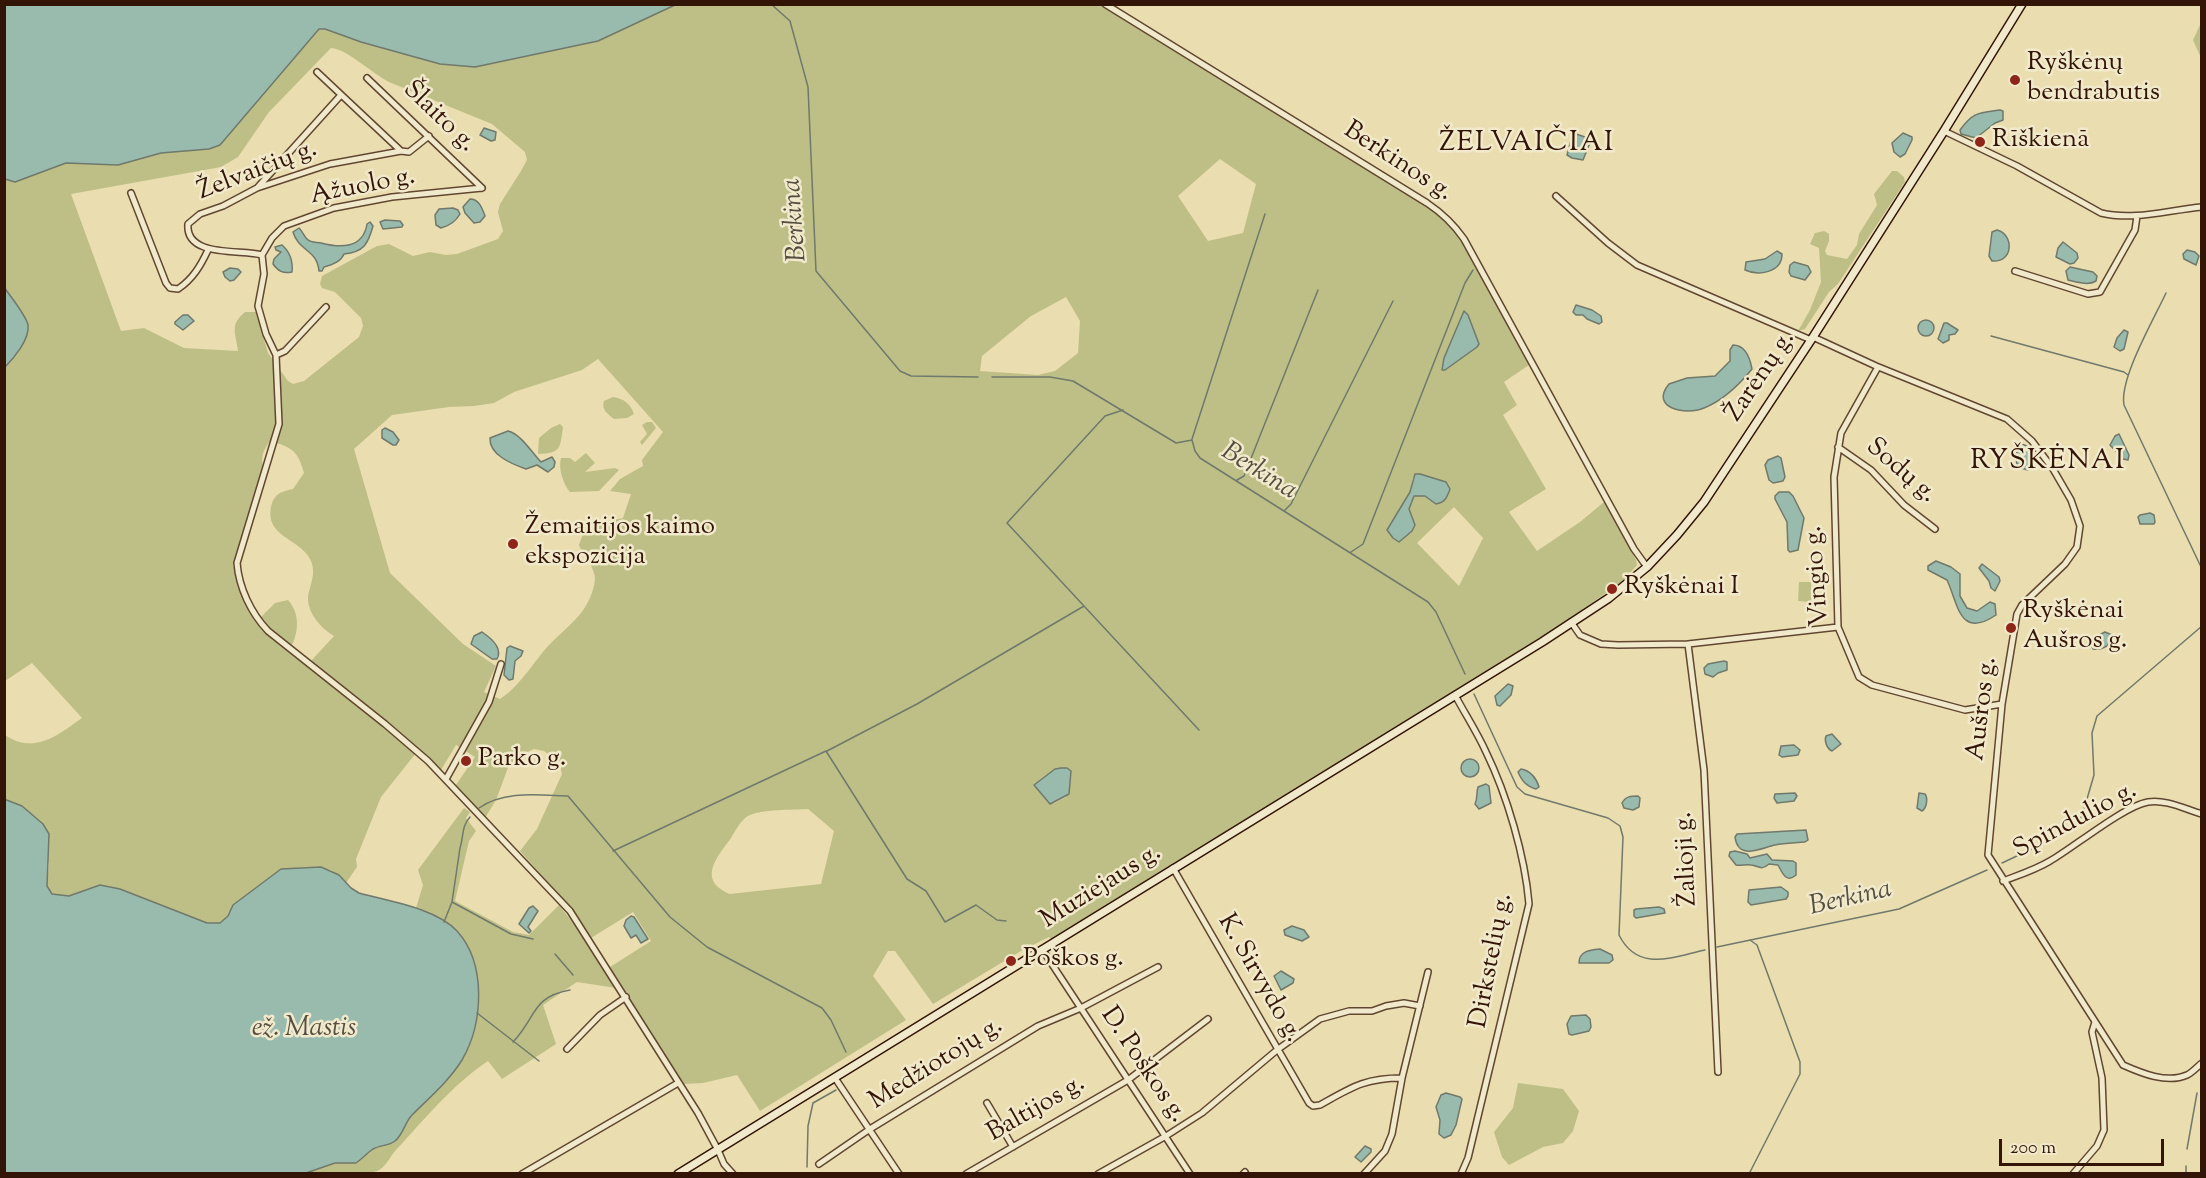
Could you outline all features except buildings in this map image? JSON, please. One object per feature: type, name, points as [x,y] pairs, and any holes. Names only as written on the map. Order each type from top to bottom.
[{"type":"main road","name":"Žarėnų g.","points":[[1455,695],[1610,597],[1647,567],[1677,535],[1704,501],[1812,339],[2022,4]]},
{"type":"main road","name":"Muziejaus g.","points":[[678,1173],[1455,695]]},
{"type":"street","name":"Berkinos g.","points":[[1105,4],[1427,203],[1455,225],[1634,549],[1647,567]]},
{"type":"street","points":[[317,72],[401,151]]},
{"type":"street","name":"Šlaito g.","points":[[367,78],[482,188]]},
{"type":"street","points":[[256,188],[341,95]]},
{"type":"street","points":[[1944,131],[2017,166],[2101,213],[2116,217],[2137,216],[2202,207]]},
{"type":"street","name":"Želvaičių g.","points":[[208,250],[191,238],[187,227],[190,221],[200,214],[223,206],[256,188],[330,164],[401,151],[409,152],[429,136]]},
{"type":"street","name":"Ąžuolo g.","points":[[262,255],[272,238],[284,226],[333,208],[392,197],[482,188]]},
{"type":"street","points":[[131,194],[166,284],[170,288],[178,289],[192,277],[208,250],[262,255],[264,273],[258,306],[266,334],[276,355],[279,424],[237,563],[240,582],[261,623],[375,716],[446,779],[570,911],[626,997],[718,1150],[724,1164],[734,1173]]},
{"type":"street","name":"Aušros g.","points":[[1556,196],[1608,243],[1637,264],[1878,367],[2007,419],[2032,441],[2054,469],[2071,500],[2080,526],[2077,547],[2065,564],[2028,599],[2017,614],[2002,704],[1988,855],[2123,1065],[2143,1074],[2173,1078],[2188,1075],[2202,1063]]},
{"type":"street","points":[[2015,271],[2088,294],[2096,294],[2100,292],[2134,230],[2137,216]]},
{"type":"street","points":[[276,355],[285,351],[326,307]]},
{"type":"street","name":"Vingio g.","points":[[1878,367],[1847,419],[1838,447],[1834,477],[1838,627],[1859,677],[1872,685],[1965,710],[2002,704]]},
{"type":"street","name":"Sodų g.","points":[[1838,447],[1870,470],[1904,505],[1935,529]]},
{"type":"street","points":[[1572,622],[1580,635],[1601,644],[1618,645],[1688,644],[1838,627]]},
{"type":"street","name":"Žalioji g.","points":[[1688,644],[1704,770],[1718,1072]]},
{"type":"street","points":[[446,779],[489,702],[501,664]]},
{"type":"street","name":"Dirkstelių g.","points":[[1455,695],[1486,752],[1498,780],[1527,878],[1529,904],[1468,1158],[1461,1173]]},
{"type":"street","name":"Spindulio g.","points":[[2003,881],[2029,872],[2050,861],[2146,802],[2158,802],[2202,814]]},
{"type":"street","name":"K. Sirvydo g.","points":[[1173,868],[1306,1100],[1313,1106],[1320,1105],[1358,1084],[1384,1078],[1402,1078]]},
{"type":"street","name":"D. Poškos g.","points":[[1042,949],[1190,1173]]},
{"type":"street","name":"Medžiotojų g.","points":[[819,1164],[870,1129],[1038,1026],[1081,1008],[1158,967]]},
{"type":"street","points":[[1364,1173],[1385,1151],[1392,1134],[1402,1078],[1428,972]]},
{"type":"street","points":[[567,1049],[600,1015],[626,997]]},
{"type":"street","points":[[1098,1173],[1166,1136],[1202,1113],[1278,1050],[1320,1019],[1349,1011],[1372,1011],[1404,1003],[1420,1006]]},
{"type":"street","name":"Baltijos g.","points":[[966,1173],[1128,1080],[1208,1019]]},
{"type":"street","points":[[2073,1173],[2097,1146],[2104,1130],[2102,1078],[2092,1032],[2095,1022]]},
{"type":"street","points":[[835,1078],[899,1173]]},
{"type":"street","points":[[522,1173],[678,1083]]},
{"type":"street","points":[[987,1103],[1013,1147]]},
{"type":"green space","points":[[675,5],[1099,5],[1429,208],[1451,224],[1529,365],[1504,382],[1517,405],[1503,415],[1546,489],[1509,512],[1537,551],[1580,522],[1604,502],[1637,565],[1623,581],[1559,626],[1052,940],[1049,937],[1021,951],[933,1004],[895,951],[888,951],[873,976],[906,1020],[760,1111],[737,1075],[703,1083],[683,1084],[610,967],[651,941],[633,912],[591,938],[571,909],[520,851],[537,829],[562,774],[559,762],[544,751],[534,749],[521,755],[509,765],[496,800],[485,818],[456,785],[475,757],[456,745],[441,770],[311,661],[334,636],[317,621],[309,606],[308,595],[313,570],[310,559],[305,552],[278,531],[271,517],[271,507],[276,496],[293,489],[304,473],[293,451],[284,445],[270,441],[263,454],[264,469],[233,564],[238,584],[258,624],[265,632],[416,753],[381,797],[356,859],[357,867],[346,883],[331,870],[308,867],[281,869],[233,905],[228,917],[220,923],[207,923],[120,889],[100,885],[69,896],[51,894],[47,886],[49,864],[22,806],[5,799],[5,735],[16,741],[36,743],[55,736],[82,718],[32,663],[5,681],[5,367],[28,325],[5,287],[5,179],[15,182],[66,163],[118,165],[174,150],[209,149],[220,145],[319,29],[440,64],[475,67],[598,41]],"holes":[[[331,48],[352,57],[389,82],[492,124],[525,152],[527,160],[500,204],[498,212],[503,231],[498,239],[457,254],[446,255],[430,252],[413,256],[389,244],[377,246],[322,276],[320,284],[322,288],[335,292],[361,318],[363,326],[359,337],[304,381],[293,384],[288,381],[268,353],[256,312],[245,312],[235,325],[238,351],[184,348],[144,328],[121,331],[71,194],[221,167],[238,157],[269,112]],[[1220,159],[1256,184],[1243,233],[1208,241],[1178,196]],[[1066,297],[1080,321],[1078,353],[1055,371],[1038,375],[980,371],[982,356],[1031,316]],[[598,359],[663,432],[642,460],[643,466],[620,479],[610,491],[631,494],[623,518],[586,526],[579,545],[593,570],[595,579],[586,606],[547,647],[515,686],[500,699],[484,692],[496,666],[463,644],[390,573],[354,449],[392,415],[494,403],[514,392],[582,370]],[[1413,477],[1441,503],[1425,496],[1414,496],[1409,509],[1411,517],[1388,527],[1410,492]],[[1454,507],[1483,538],[1459,586],[1417,543]],[[1055,769],[1066,797],[1054,803],[1034,785]],[[808,809],[834,831],[821,884],[730,894],[720,888],[714,882],[713,868],[738,826],[748,816],[777,810]]]},
{"type":"green space","points":[[2201,23],[2201,58],[2193,40]]},
{"type":"green space","points":[[1892,171],[1897,171],[1904,177],[1905,182],[1838,284],[1829,292],[1805,329],[1798,331],[1810,310],[1821,282],[1819,248],[1810,244],[1815,233],[1824,231],[1829,234],[1825,251],[1827,255],[1847,259],[1857,245],[1859,234],[1877,205],[1874,194]]},
{"type":"green space","points":[[613,397],[626,402],[634,414],[627,418],[614,419],[603,407],[604,401]]},
{"type":"green space","points":[[652,422],[656,428],[642,445],[640,442],[647,434],[642,425]]},
{"type":"green space","points":[[560,424],[563,427],[558,448],[555,451],[538,454],[539,438]]},
{"type":"green space","points":[[586,453],[595,463],[585,472],[615,468],[619,470],[599,491],[570,492],[562,476],[561,458],[570,458],[575,462]]},
{"type":"green space","points":[[1799,582],[1811,582],[1811,602],[1798,601]]},
{"type":"green space","points":[[288,600],[295,611],[297,623],[296,635],[291,647],[260,618],[275,603]]},
{"type":"green space","points":[[464,808],[470,812],[466,818],[476,831],[469,841],[455,901],[513,932],[529,935],[559,905],[587,941],[616,988],[577,982],[543,1005],[556,1044],[502,1079],[488,1061],[475,1070],[439,1103],[380,1170],[351,1175],[303,1174],[335,1163],[357,1163],[376,1147],[395,1141],[409,1118],[446,1079],[467,1048],[473,1034],[464,941],[453,927],[416,908],[423,885],[418,870]]},
{"type":"green space","points":[[1518,1083],[1563,1089],[1579,1111],[1573,1131],[1563,1143],[1543,1147],[1509,1165],[1502,1157],[1494,1132],[1513,1108]]},
{"type":"water","points":[[5,4],[675,5],[598,41],[475,67],[440,64],[319,29],[220,145],[209,149],[161,153],[118,165],[66,163],[15,182],[5,179]]},
{"type":"water","points":[[2003,111],[2003,120],[1995,123],[1976,138],[1961,134],[1960,130],[1973,117],[1981,113]]},
{"type":"water","points":[[484,128],[496,132],[495,140],[491,141],[480,135]]},
{"type":"water","points":[[1573,133],[1588,138],[1590,143],[1583,160],[1567,155]]},
{"type":"water","points":[[1903,133],[1912,137],[1912,140],[1905,154],[1900,157],[1894,152],[1892,143]]},
{"type":"water","points":[[470,199],[478,202],[483,210],[485,216],[480,222],[474,223],[465,213],[463,207]]},
{"type":"water","points":[[453,208],[460,214],[456,219],[441,228],[436,225],[435,215],[439,209]]},
{"type":"water","points":[[400,221],[403,225],[383,229],[380,222]]},
{"type":"water","points":[[370,222],[373,226],[364,246],[344,254],[338,261],[324,267],[322,271],[319,271],[315,258],[299,243],[293,232],[299,228],[310,241],[343,246],[350,245],[361,238]]},
{"type":"water","points":[[1997,230],[2006,237],[2009,248],[2004,258],[1992,261],[1989,256],[1992,232]]},
{"type":"water","points":[[2063,242],[2077,253],[2078,258],[2074,263],[2070,264],[2056,257],[2058,248]]},
{"type":"water","points":[[282,245],[290,257],[292,272],[281,271],[273,264],[274,259],[281,252],[275,247]]},
{"type":"water","points":[[2187,250],[2199,256],[2196,265],[2184,259],[2183,254]]},
{"type":"water","points":[[1777,251],[1782,254],[1781,260],[1774,269],[1762,273],[1745,270],[1746,262],[1765,259]]},
{"type":"water","points":[[1794,262],[1808,266],[1811,272],[1805,280],[1791,276],[1790,265]]},
{"type":"water","points":[[2070,267],[2093,272],[2097,276],[2096,281],[2079,283],[2068,280],[2066,271]]},
{"type":"water","points":[[230,268],[241,272],[230,281],[223,272]]},
{"type":"water","points":[[4,287],[28,325],[24,342],[5,367]]},
{"type":"water","points":[[1576,305],[1592,310],[1601,316],[1602,322],[1599,324],[1583,315],[1576,315],[1573,312]]},
{"type":"water","points":[[1464,311],[1468,315],[1479,344],[1442,370],[1444,358]]},
{"type":"water","points":[[183,315],[188,315],[194,321],[183,330],[175,322]]},
{"type":"water","points":[[1926,320],[1932,322],[1934,328],[1932,334],[1926,336],[1920,334],[1918,328],[1920,322]]},
{"type":"water","points":[[1944,323],[1958,330],[1955,334],[1949,335],[1949,340],[1943,343],[1938,339]]},
{"type":"water","points":[[2124,330],[2128,332],[2124,349],[2120,351],[2114,347],[2117,338]]},
{"type":"water","points":[[1733,345],[1744,350],[1749,357],[1752,369],[1731,392],[1711,405],[1697,410],[1680,410],[1667,404],[1664,392],[1669,384],[1687,378],[1715,376],[1730,361],[1730,350]]},
{"type":"water","points":[[385,428],[393,432],[399,440],[396,445],[382,438],[382,430]]},
{"type":"water","points":[[508,431],[522,440],[541,462],[552,457],[555,462],[554,467],[548,472],[537,465],[526,469],[502,458],[493,449],[490,438]]},
{"type":"water","points":[[2119,434],[2129,455],[2128,460],[2123,459],[2110,445],[2115,436]]},
{"type":"water","points":[[2022,444],[2033,452],[2034,456],[2034,463],[2028,470],[2018,467],[2016,462],[2018,447]]},
{"type":"water","points":[[1778,456],[1781,458],[1785,477],[1783,481],[1773,483],[1769,480],[1765,465],[1768,460]]},
{"type":"water","points":[[1415,474],[1446,482],[1450,489],[1444,501],[1436,504],[1425,496],[1414,496],[1409,509],[1415,525],[1412,531],[1399,542],[1387,530],[1410,492]]},
{"type":"water","points":[[1779,492],[1789,492],[1793,496],[1804,518],[1798,550],[1790,552],[1788,550],[1787,522],[1775,499]]},
{"type":"water","points":[[2150,513],[2154,515],[2154,524],[2140,524],[2138,517]]},
{"type":"water","points":[[1936,561],[1951,567],[1960,574],[1960,596],[1967,608],[1977,611],[1990,602],[1995,604],[1996,615],[1984,622],[1967,621],[1958,608],[1947,580],[1928,570],[1928,566]]},
{"type":"water","points":[[1982,564],[1999,577],[2000,581],[1995,591],[1979,568]]},
{"type":"water","points":[[482,632],[497,647],[497,659],[492,659],[471,644],[474,636]]},
{"type":"water","points":[[2105,632],[2112,635],[2113,639],[2105,647],[2093,649],[2090,640]]},
{"type":"water","points":[[510,646],[523,651],[515,661],[513,679],[509,680],[504,675],[507,648]]},
{"type":"water","points":[[1727,662],[1727,670],[1713,677],[1705,674],[1704,668],[1708,664]]},
{"type":"water","points":[[1508,684],[1513,686],[1511,695],[1500,706],[1497,705],[1495,696]]},
{"type":"water","points":[[1832,734],[1841,744],[1832,751],[1827,747],[1825,740],[1826,736]]},
{"type":"water","points":[[1794,745],[1800,750],[1798,755],[1782,757],[1779,755],[1781,746]]},
{"type":"water","points":[[1466,759],[1474,759],[1479,764],[1477,775],[1466,777],[1461,772],[1461,764]]},
{"type":"water","points":[[1055,769],[1071,771],[1069,794],[1050,804],[1034,785]]},
{"type":"water","points":[[1521,769],[1533,775],[1539,787],[1536,789],[1525,783],[1518,772]]},
{"type":"water","points":[[1486,784],[1489,786],[1491,803],[1479,809],[1475,804],[1478,787]]},
{"type":"water","points":[[1795,793],[1797,796],[1794,801],[1777,803],[1774,798],[1775,794]]},
{"type":"water","points":[[1919,793],[1925,794],[1926,798],[1926,805],[1922,811],[1917,808]]},
{"type":"water","points":[[1638,796],[1640,798],[1639,807],[1633,810],[1624,808],[1622,803],[1625,799]]},
{"type":"water","name":"ež. Mastis","points":[[4,799],[22,806],[43,824],[49,834],[47,886],[52,894],[69,896],[100,885],[120,889],[207,923],[220,923],[228,916],[233,905],[281,869],[321,867],[339,875],[359,893],[411,906],[437,916],[457,931],[467,945],[477,977],[478,1012],[469,1045],[462,1060],[445,1082],[410,1118],[395,1141],[373,1149],[356,1163],[335,1163],[303,1174],[5,1173]]},
{"type":"water","points":[[1806,830],[1808,840],[1805,842],[1779,844],[1751,851],[1741,849],[1735,837],[1737,834]]},
{"type":"water","points":[[1730,852],[1747,854],[1750,858],[1767,854],[1772,860],[1793,861],[1796,863],[1796,875],[1787,878],[1778,865],[1769,864],[1762,868],[1736,865],[1729,856]]},
{"type":"water","points":[[1781,887],[1788,892],[1786,899],[1751,905],[1748,902],[1749,890]]},
{"type":"water","points":[[533,906],[538,911],[528,927],[531,931],[529,933],[519,924],[529,908]]},
{"type":"water","points":[[1659,907],[1664,909],[1665,913],[1636,918],[1634,916],[1636,909]]},
{"type":"water","points":[[631,916],[634,917],[648,939],[641,943],[636,935],[631,938],[624,926],[626,920]]},
{"type":"water","points":[[1292,926],[1304,930],[1309,937],[1302,941],[1285,935],[1284,930]]},
{"type":"water","points":[[1600,949],[1612,955],[1613,960],[1609,963],[1579,963],[1583,954]]},
{"type":"water","points":[[1281,971],[1294,979],[1293,983],[1281,990],[1274,976]]},
{"type":"water","points":[[1586,1015],[1590,1019],[1589,1031],[1569,1034],[1567,1024],[1571,1016]]},
{"type":"water","points":[[1446,1093],[1462,1099],[1456,1125],[1451,1135],[1444,1138],[1439,1134],[1440,1120],[1436,1107],[1441,1095]]},
{"type":"water","points":[[1365,1146],[1371,1149],[1371,1152],[1361,1162],[1355,1157]]},
{"type":"waterway","name":"Berkina","points":[[771,4],[790,21],[808,87],[816,271],[900,371],[911,376],[978,377]]},
{"type":"waterway","points":[[1192,439],[1265,214]]},
{"type":"waterway","points":[[1351,552],[1363,544],[1465,283],[1473,270]]},
{"type":"waterway","points":[[1237,480],[1244,476],[1318,290]]},
{"type":"waterway","points":[[2166,293],[2132,365],[2124,394],[2124,405],[2202,569]]},
{"type":"waterway","points":[[1285,510],[1291,504],[1393,301]]},
{"type":"waterway","points":[[1991,336],[2128,375]]},
{"type":"waterway","name":"Berkina","points":[[992,377],[1050,377],[1073,381],[1176,443],[1192,440],[1200,458],[1428,602],[1436,612],[1465,674]]},
{"type":"waterway","points":[[1123,410],[1105,416],[1007,523],[1199,730]]},
{"type":"waterway","points":[[827,751],[917,704],[1084,606]]},
{"type":"waterway","name":"Berkina","points":[[2002,863],[2072,830],[2082,816],[2094,775],[2092,733],[2097,716],[2202,626]]},
{"type":"waterway","name":"Berkina","points":[[1474,694],[1517,787],[1525,794],[1608,818],[1620,826],[1623,837],[1619,935],[1627,947],[1636,954],[1657,959],[1705,950]]},
{"type":"waterway","points":[[613,851],[826,751],[907,879],[926,891],[945,922],[976,905],[997,920],[1006,921]]},
{"type":"waterway","points":[[479,808],[499,798],[510,796],[568,796],[670,917],[707,947],[822,1008],[831,1020],[846,1052]]},
{"type":"waterway","points":[[444,922],[452,902],[464,828],[470,817]]},
{"type":"waterway","name":"Berkina","points":[[1717,947],[1899,909],[1987,870]]},
{"type":"waterway","points":[[452,902],[511,934],[533,939]]},
{"type":"waterway","points":[[1749,1174],[1800,1074],[1800,1062],[1757,945],[1750,940]]},
{"type":"waterway","points":[[555,954],[573,975]]},
{"type":"waterway","points":[[513,1042],[541,1003],[557,993],[570,990]]},
{"type":"waterway","points":[[477,1013],[539,1061]]},
{"type":"waterway","points":[[807,1167],[808,1126],[813,1103],[836,1090]]},
{"type":"waterway","points":[[2187,1149],[2197,1093]]},
{"type":"waterway","points":[[2186,1166],[2186,1174]]},
{"type":"place","name":"Ryškėnų bendrabutis","points":[[2015,80]]},
{"type":"place","name":"Rīškienā","points":[[1980,142]]},
{"type":"place","name":"Žemaitijos kaimo ekspozicija","points":[[513,544]]},
{"type":"place","name":"Ryškėnai I","points":[[1612,589]]},
{"type":"place","name":"Ryškėnai Aušros g.","points":[[2011,628]]},
{"type":"place","name":"Parko g.","points":[[466,761]]},
{"type":"place","name":"Poškos g.","points":[[1011,961]]},
{"type":"district","name":"ŽELVAIČIAI","points":[[1527,145]]},
{"type":"district","name":"RYŠKĖNAI","points":[[2048,463]]}]
